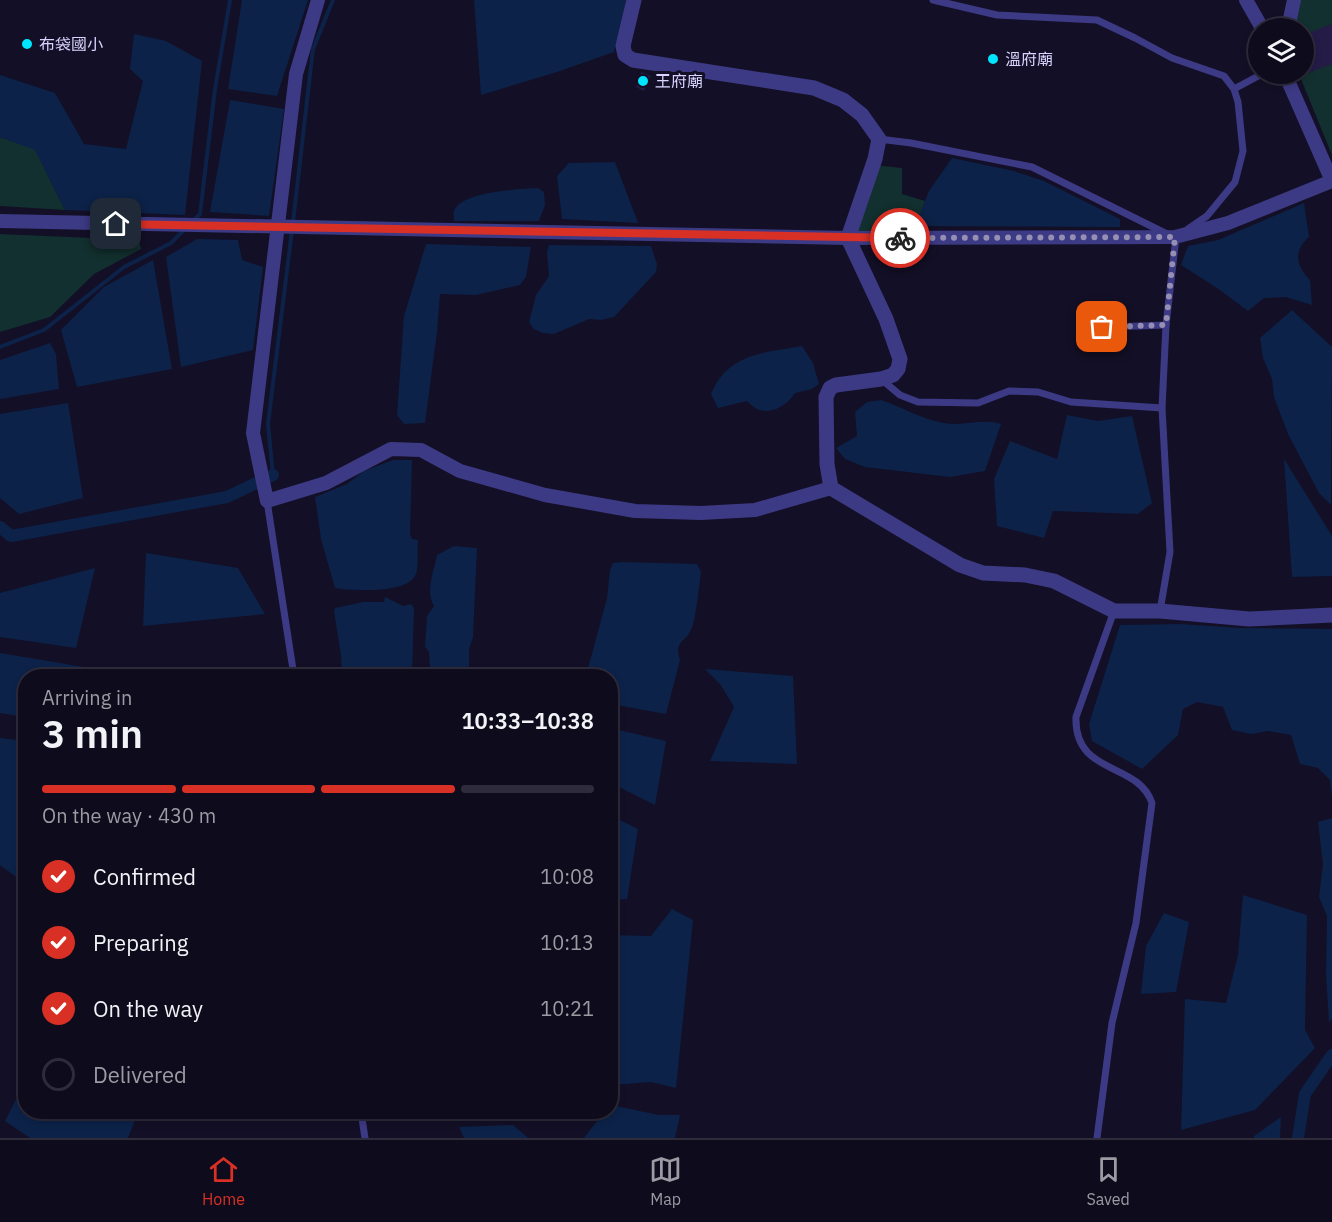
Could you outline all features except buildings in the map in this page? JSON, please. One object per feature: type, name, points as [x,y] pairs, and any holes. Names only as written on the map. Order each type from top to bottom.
[{"type":"street","points":[[318,0],[296,74],[254,433],[267,501],[326,483],[391,449],[421,450],[460,471],[545,495],[635,511],[701,513],[755,510],[831,488],[960,565],[983,573],[1025,575],[1054,581],[1114,611],[1160,611],[1249,619],[1332,615]]},
{"type":"street","points":[[634,0],[623,46],[624,55],[633,60],[814,88],[843,99],[862,115],[879,139],[875,159],[848,238],[886,319],[900,359],[894,375],[830,388],[826,397],[827,464],[831,488]]},
{"type":"street","points":[[1246,0],[1256,18]]},
{"type":"street","points":[[1290,18],[1294,0]]},
{"type":"street","points":[[0,221],[848,238],[1175,237],[1228,223],[1332,181],[1290,84]]},
{"type":"lane","points":[[933,0],[997,15],[1096,20],[1173,58],[1224,76],[1234,89],[1238,102],[1244,151],[1235,182],[1207,216],[1175,237]]},
{"type":"lane","points":[[1234,89],[1248,82]]},
{"type":"lane","points":[[879,139],[911,143],[1032,167],[1175,237]]},
{"type":"lane","points":[[1160,611],[1170,552],[1162,408],[1166,325],[1175,237]]},
{"type":"lane","points":[[1081,328],[1166,325]]},
{"type":"lane","points":[[881,379],[900,395],[918,402],[978,403],[1010,391],[1038,392],[1071,402],[1162,408]]},
{"type":"lane","points":[[267,501],[293,669]]},
{"type":"lane","points":[[1097,1138],[1112,1023],[1136,923],[1152,803],[1148,793],[1139,783],[1095,759],[1082,748],[1075,733],[1076,717],[1114,611]]},
{"type":"lane","points":[[363,1119],[365,1138]]},
{"type":"green space","points":[[1296,0],[1332,0],[1332,155],[1303,84],[1314,84],[1314,18],[1291,18]]},
{"type":"green space","points":[[0,137],[35,149],[65,210],[0,206]]},
{"type":"green space","points":[[873,165],[902,168],[902,194],[925,201],[913,238],[848,238]]},
{"type":"green space","points":[[0,234],[139,240],[141,249],[94,274],[50,317],[0,332]]},
{"type":"water","points":[[242,0],[308,0],[277,96],[228,89]]},
{"type":"water","points":[[474,0],[628,0],[614,52],[481,95]]},
{"type":"water","points":[[134,34],[166,41],[202,61],[185,215],[65,210],[35,150],[0,137],[0,75],[55,93],[84,144],[126,149],[143,81],[130,69]]},
{"type":"water","points":[[230,100],[284,109],[269,216],[210,212]]},
{"type":"water","points":[[952,158],[1014,171],[1044,181],[1120,219],[1120,227],[915,226],[929,191]]},
{"type":"water","points":[[615,162],[638,223],[562,219],[557,176],[569,163]]},
{"type":"water","points":[[538,188],[544,192],[545,205],[539,221],[454,221],[454,211],[459,204],[468,199],[492,192]]},
{"type":"water","points":[[1304,203],[1309,237],[1300,248],[1298,258],[1305,275],[1310,280],[1312,305],[1286,297],[1264,298],[1248,311],[1181,265],[1188,246],[1218,240]]},
{"type":"water","points":[[197,239],[238,240],[242,260],[263,267],[253,350],[181,367],[166,257]]},
{"type":"water","points":[[426,244],[531,247],[526,277],[520,285],[476,295],[440,294],[425,423],[404,424],[397,415],[404,316]]},
{"type":"water","points":[[549,245],[651,246],[657,264],[656,272],[614,317],[601,320],[589,319],[554,334],[543,333],[534,329],[529,322],[536,295],[549,276],[547,253]]},
{"type":"water","points":[[153,260],[172,369],[77,387],[61,330],[104,287]]},
{"type":"water","points":[[1292,310],[1332,347],[1331,505],[1319,493],[1288,434],[1274,397],[1272,379],[1263,358],[1260,338]]},
{"type":"water","points":[[50,343],[56,354],[59,389],[0,399],[0,360]]},
{"type":"water","points":[[802,346],[813,363],[819,384],[812,389],[795,393],[785,404],[770,411],[758,409],[747,401],[718,408],[711,394],[718,380],[727,370],[748,357]]},
{"type":"water","points":[[881,400],[927,419],[944,423],[994,422],[1001,424],[985,471],[950,477],[865,467],[845,459],[836,448],[857,436],[855,412],[867,402]]},
{"type":"water","points":[[68,403],[83,498],[19,514],[0,498],[0,414]]},
{"type":"water","points":[[1067,415],[1098,421],[1132,416],[1152,503],[1138,514],[1053,511],[1044,538],[997,526],[994,479],[1010,441],[1057,459]]},
{"type":"water","points":[[1284,459],[1332,536],[1332,576],[1292,577]]},
{"type":"water","points":[[393,460],[412,460],[410,534],[412,539],[418,540],[416,574],[403,585],[392,588],[354,590],[335,588],[321,539],[315,497],[347,484],[364,471]]},
{"type":"water","points":[[454,546],[477,548],[473,637],[469,649],[469,669],[430,669],[429,652],[425,647],[427,616],[434,606],[430,587],[437,555]]},
{"type":"water","points":[[146,553],[238,568],[265,614],[143,626]]},
{"type":"water","points":[[613,563],[697,564],[701,572],[693,625],[689,634],[679,645],[680,660],[666,714],[618,705],[618,669],[588,669],[607,598]]},
{"type":"water","points":[[95,568],[76,648],[0,637],[0,593]]},
{"type":"water","points":[[385,597],[403,606],[411,604],[414,608],[412,669],[342,669],[335,608],[363,602],[384,602]]},
{"type":"water","points":[[1180,624],[1240,628],[1332,629],[1332,797],[1330,780],[1318,768],[1300,764],[1291,735],[1268,731],[1251,734],[1232,730],[1223,707],[1197,702],[1183,709],[1178,735],[1142,769],[1092,741],[1089,724],[1120,625]]},
{"type":"water","points":[[0,653],[84,667],[84,669],[18,669],[18,716],[0,713]]},
{"type":"water","points":[[705,669],[793,676],[797,764],[710,761],[734,707],[720,684]]},
{"type":"water","points":[[618,730],[666,741],[655,805],[618,786]]},
{"type":"water","points":[[0,738],[18,740],[18,878],[0,865]]},
{"type":"water","points":[[1332,818],[1332,1018],[1329,1023],[1326,975],[1327,916],[1319,897],[1323,864],[1318,822]]},
{"type":"water","points":[[618,819],[638,829],[627,899],[618,900]]},
{"type":"water","points":[[1243,895],[1307,915],[1305,1030],[1315,1048],[1255,1110],[1181,1130],[1185,999],[1226,1003],[1238,955]]},
{"type":"water","points":[[672,909],[693,920],[676,1088],[651,1082],[618,1084],[618,935],[651,936]]},
{"type":"water","points":[[1164,913],[1189,922],[1176,992],[1141,994],[1146,946]]},
{"type":"water","points":[[18,1096],[18,1119],[135,1119],[128,1138],[30,1138],[5,1121]]},
{"type":"water","points":[[618,1106],[659,1115],[680,1115],[675,1138],[584,1138],[599,1119],[618,1119]]},
{"type":"water","points":[[1281,1117],[1280,1138],[1254,1138],[1254,1136]]},
{"type":"water","points":[[513,1125],[528,1138],[464,1138],[459,1127]]},
{"type":"waterway","points":[[194,220],[200,214],[215,89],[230,0]]},
{"type":"waterway","points":[[293,222],[313,49],[333,0]]},
{"type":"waterway","points":[[0,347],[44,330],[124,267],[171,243],[185,229]]},
{"type":"waterway","points":[[273,475],[268,424],[292,230]]},
{"type":"waterway","points":[[0,527],[11,536],[227,497],[273,475]]},
{"type":"waterway","points":[[1298,1138],[1305,1094],[1332,1055]]},
{"type":"way so far","points":[[900,238],[1175,237],[1166,325],[1102,327]]},
{"type":"place","name":"布袋國小","points":[[27,44]]},
{"type":"place","name":"溫府廟","points":[[993,59]]},
{"type":"place","name":"王府廟","points":[[643,81]]},
{"type":"route","points":[[116,224],[900,238]]}]
